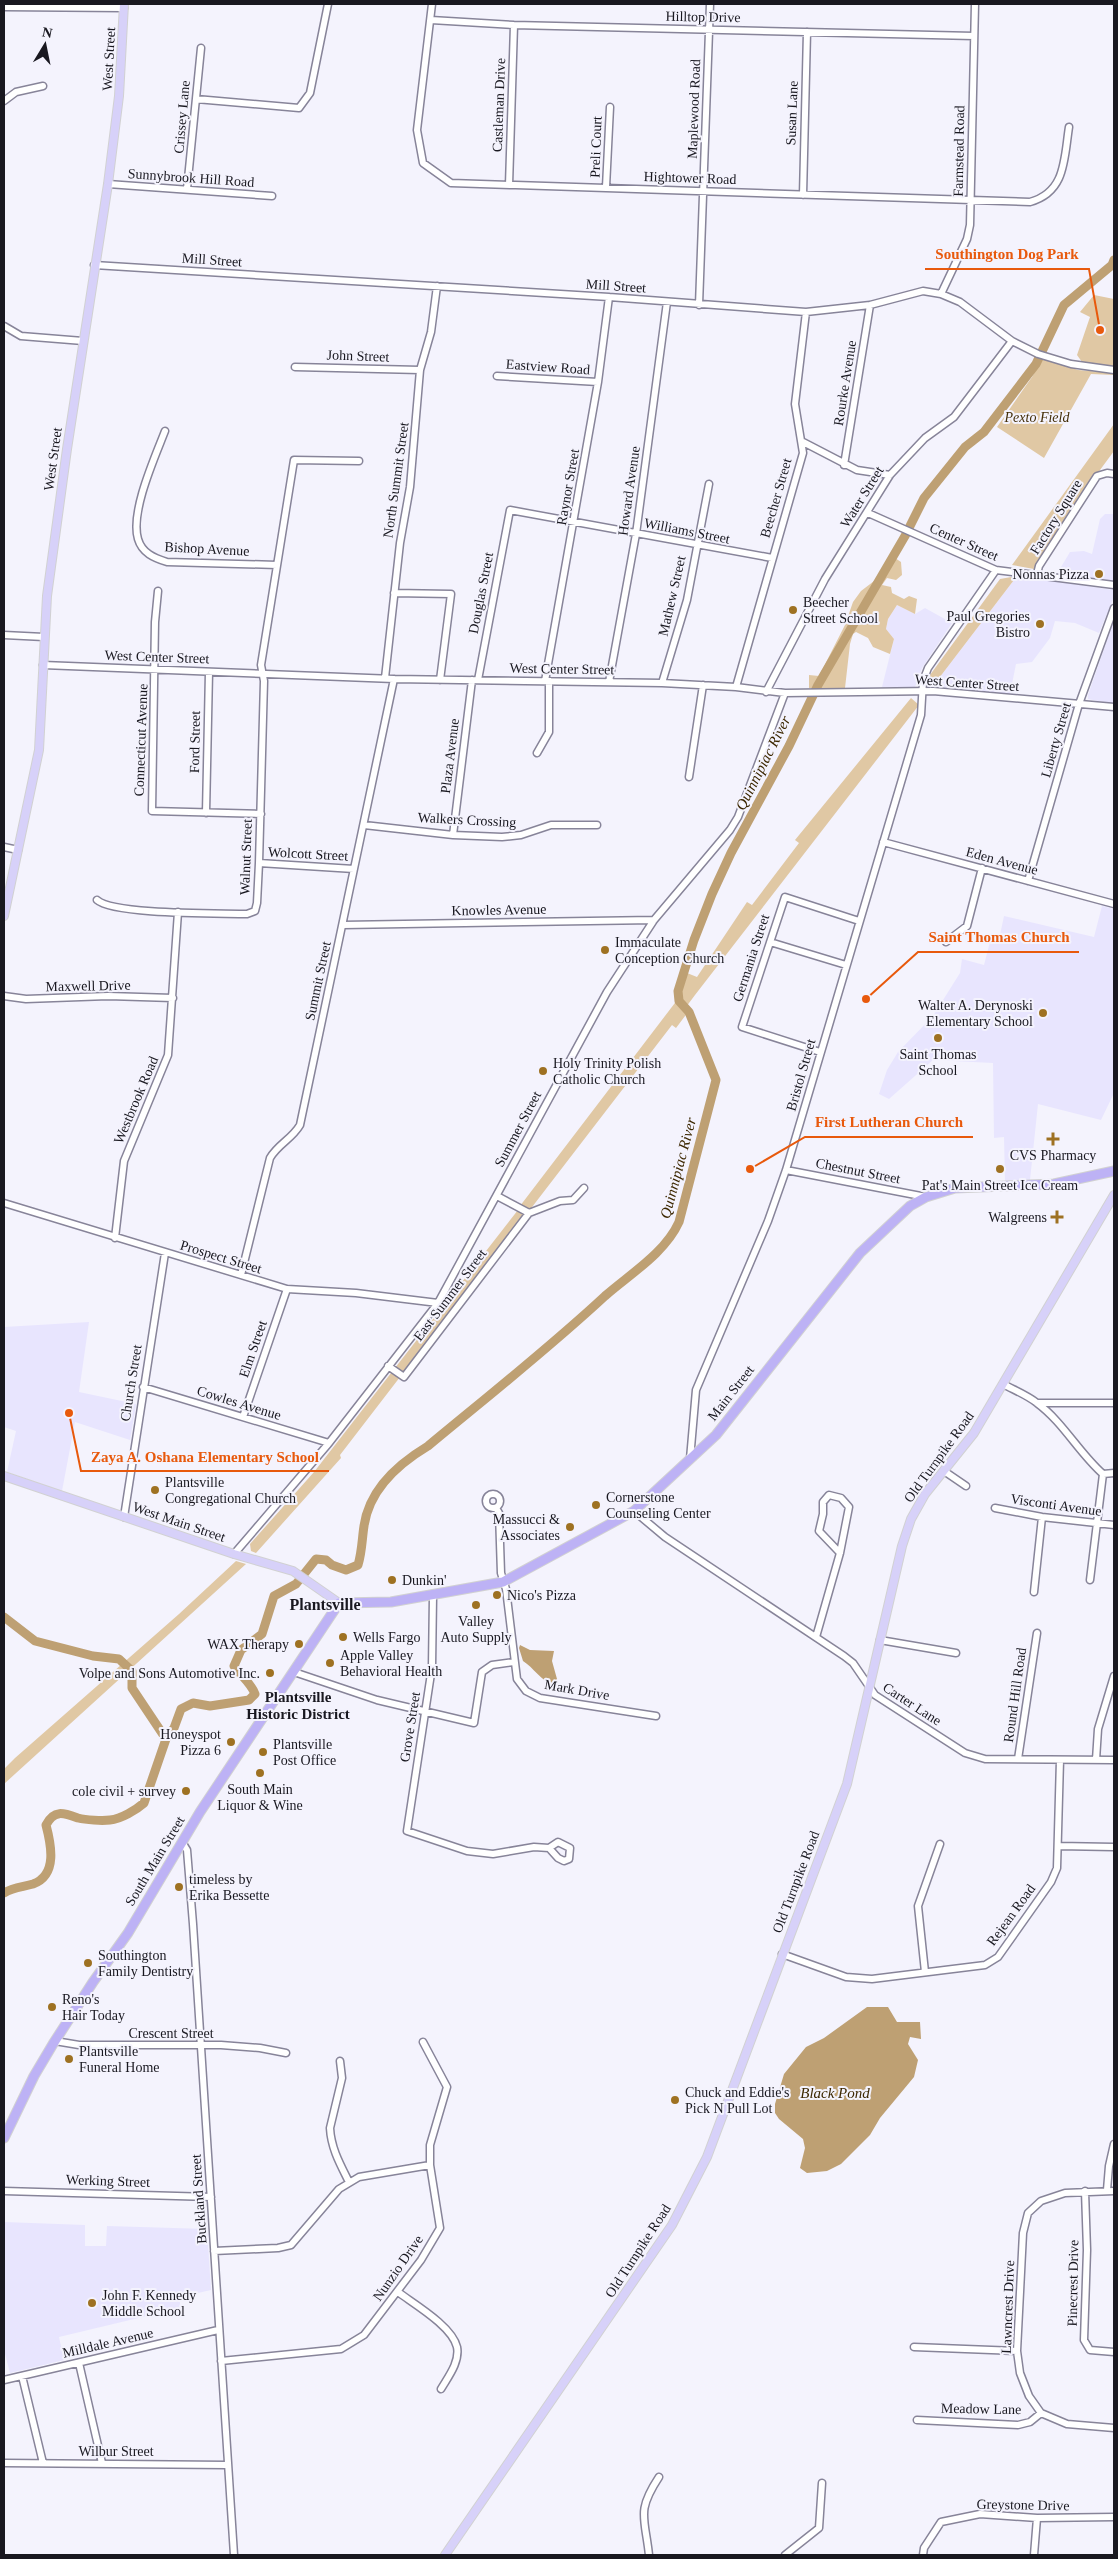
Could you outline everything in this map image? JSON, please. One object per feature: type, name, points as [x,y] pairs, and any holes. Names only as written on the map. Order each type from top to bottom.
[{"type":"highway","name":"Main Street","points":[[339,1603],[367,1604],[433,1596],[503,1582],[634,1511],[716,1435],[860,1252],[910,1206],[926,1197],[955,1188],[1054,1184],[1114,1171]]},
{"type":"highway","name":"South Main Street","points":[[4,2138],[34,2076],[55,2041],[93,1982],[128,1933],[182,1842],[339,1603]]},
{"type":"main road","name":"West Street","points":[[4,916],[39,750],[44,637],[56,531],[94,265],[108,184],[119,96],[124,6]]},
{"type":"main road","name":"Old Turnpike Road","points":[[445,2555],[672,2225],[707,2157],[847,1784],[902,1546],[911,1519],[926,1494],[974,1433],[1114,1195]]},
{"type":"main road","name":"West Main Street","points":[[4,1476],[301,1576],[339,1603]]},
{"type":"street","points":[[196,99],[299,108],[310,93],[328,4]]},
{"type":"street","name":"Hightower Road","points":[[432,4],[417,130],[423,163],[451,183],[1030,202],[1048,195],[1060,179],[1069,128]]},
{"type":"street","name":"Maplewood Road","points":[[699,305],[710,4]]},
{"type":"street","name":"Farmstead Road","points":[[941,294],[967,239],[970,225],[975,4]]},
{"type":"street","points":[[4,7],[124,6]]},
{"type":"street","name":"Hilltop Drive","points":[[431,20],[514,25],[974,36]]},
{"type":"street","name":"Castleman Drive","points":[[510,186],[514,25]]},
{"type":"street","name":"Susan Lane","points":[[803,194],[807,32]]},
{"type":"street","name":"Crissey Lane","points":[[187,189],[201,48]]},
{"type":"street","points":[[4,101],[16,92],[43,86]]},
{"type":"street","name":"Preli Court","points":[[606,188],[610,107]]},
{"type":"street","name":"Sunnybrook Hill Road","points":[[108,184],[272,196]]},
{"type":"street","name":"Mill Street","points":[[94,265],[609,297],[806,312],[870,305],[923,291],[941,294],[971,310],[1012,341],[1040,355],[1071,364],[1114,370]]},
{"type":"street","name":"North Summit Street","points":[[385,678],[394,593],[410,487],[420,370],[432,332],[437,286]]},
{"type":"street","name":"Raynor Street","points":[[537,753],[549,732],[547,681],[598,382],[609,297]]},
{"type":"street","name":"Howard Avenue","points":[[609,682],[636,534],[667,302]]},
{"type":"street","name":"Rourke Avenue","points":[[844,465],[870,305]]},
{"type":"street","name":"Beecher Street","points":[[736,687],[803,453],[795,404],[806,312]]},
{"type":"street","points":[[4,326],[21,336],[83,341]]},
{"type":"street","name":"Water Street","points":[[766,692],[825,579],[890,475],[925,438],[954,417],[1012,341]]},
{"type":"street","name":"John Street","points":[[295,367],[420,370]]},
{"type":"street","name":"Eastview Road","points":[[497,376],[598,382]]},
{"type":"street","name":"Bishop Avenue","points":[[165,432],[143,486],[137,527],[138,539],[143,548],[151,557],[167,562],[277,565]]},
{"type":"street","points":[[802,442],[844,465],[870,473],[890,475]]},
{"type":"street","name":"Walnut Street","points":[[97,900],[109,907],[178,912],[247,914],[255,911],[261,814],[264,673],[261,666],[294,460],[359,461]]},
{"type":"street","name":"Factory Square","points":[[1037,574],[1039,566],[1099,474],[1114,474]]},
{"type":"street","name":"Mathew Street","points":[[662,683],[686,600],[709,484]]},
{"type":"street","name":"Williams Street","points":[[510,510],[697,546],[772,558]]},
{"type":"street","name":"Douglas Street","points":[[475,680],[510,510]]},
{"type":"street","name":"Center Street","points":[[868,513],[996,570],[1114,585]]},
{"type":"street","name":"Bristol Street","points":[[690,1460],[696,1390],[768,1221],[786,1170],[921,715],[924,681],[928,668],[996,570]]},
{"type":"street","name":"Connecticut Avenue","points":[[158,591],[155,622],[156,670],[152,811],[206,813]]},
{"type":"street","points":[[394,593],[451,594],[440,680]]},
{"type":"street","name":"Liberty Street","points":[[1028,881],[1079,704],[1114,608]]},
{"type":"street","points":[[4,635],[44,637]]},
{"type":"street","name":"West Center Street","points":[[43,665],[394,679],[662,683],[736,687],[784,693],[924,691],[1114,707]]},
{"type":"street","name":"Ford Street","points":[[206,813],[210,672]]},
{"type":"street","name":"Summit Street","points":[[241,1275],[270,1158],[274,1151],[296,1132],[300,1125],[394,679]]},
{"type":"street","name":"Plaza Avenue","points":[[453,835],[475,680]]},
{"type":"street","points":[[689,777],[703,685]]},
{"type":"street","name":"Summer Street","points":[[234,1554],[329,1444],[438,1303],[589,1022],[654,920],[730,830],[745,799],[784,693]]},
{"type":"street","points":[[206,813],[261,814]]},
{"type":"street","name":"Walkers Crossing","points":[[364,825],[453,835],[512,836],[521,836],[551,825],[597,825]]},
{"type":"street","name":"Eden Avenue","points":[[883,842],[1114,904]]},
{"type":"street","points":[[4,847],[18,850]]},
{"type":"street","name":"Wolcott Street","points":[[259,863],[354,869]]},
{"type":"street","points":[[946,942],[967,926],[982,868]]},
{"type":"street","name":"Germania Street","points":[[820,1052],[742,1027],[784,897],[859,921]]},
{"type":"street","name":"Westbrook Road","points":[[115,1238],[124,1161],[168,1055],[178,912]]},
{"type":"street","name":"Knowles Avenue","points":[[343,925],[654,920]]},
{"type":"street","points":[[770,942],[846,965]]},
{"type":"street","name":"Maxwell Drive","points":[[4,996],[26,999],[108,996],[173,998]]},
{"type":"street","name":"Chestnut Street","points":[[786,1170],[926,1197]]},
{"type":"street","points":[[497,1196],[529,1213],[560,1201],[573,1200],[584,1188]]},
{"type":"street","name":"Prospect Street","points":[[4,1203],[287,1289],[356,1293],[438,1303]]},
{"type":"street","name":"East Summer Street","points":[[388,1366],[404,1377],[529,1213]]},
{"type":"street","name":"Church Street","points":[[124,1517],[165,1253]]},
{"type":"street","name":"Elm Street","points":[[243,1417],[287,1289]]},
{"type":"street","points":[[1003,1384],[1037,1403],[1063,1429],[1086,1459],[1103,1474],[1114,1474]]},
{"type":"street","name":"Cowles Avenue","points":[[143,1387],[329,1444]]},
{"type":"street","points":[[1037,1403],[1114,1403]]},
{"type":"street","points":[[944,1471],[966,1486]]},
{"type":"street","points":[[1090,1580],[1103,1474]]},
{"type":"street","points":[[816,1637],[840,1552],[850,1507],[841,1498],[828,1495],[823,1502],[823,1514],[819,1532],[840,1552]]},
{"type":"street","name":"Mark Drive","points":[[496,1508],[499,1512],[501,1573],[514,1662],[517,1679],[526,1691],[540,1698],[656,1716]]},
{"type":"street","name":"Visconti Avenue","points":[[995,1508],[1042,1517],[1114,1525]]},
{"type":"street","name":"Carter Lane","points":[[634,1511],[665,1537],[816,1637],[853,1664],[875,1695],[965,1753],[985,1759],[1114,1760]]},
{"type":"street","points":[[1034,1592],[1042,1517]]},
{"type":"street","name":"Grove Street","points":[[433,1596],[432,1668],[407,1831],[467,1851],[493,1854],[534,1847],[549,1848]]},
{"type":"street","name":"Round Hill Road","points":[[1018,1759],[1036,1634]]},
{"type":"street","points":[[880,1640],[956,1654]]},
{"type":"street","points":[[294,1672],[377,1700],[474,1723],[482,1672],[492,1665],[514,1662]]},
{"type":"street","points":[[1096,1760],[1098,1729],[1114,1676]]},
{"type":"street","name":"Rejean Road","points":[[782,1954],[846,1977],[872,1979],[985,1965],[998,1957],[1051,1882],[1058,1868],[1060,1760]]},
{"type":"street","name":"Buckland Street","points":[[182,1842],[187,1850],[234,2555]]},
{"type":"street","points":[[925,1972],[918,1906],[940,1844]]},
{"type":"street","points":[[1058,1846],[1114,1847]]},
{"type":"street","name":"Crescent Street","points":[[55,2041],[79,2046],[260,2048],[286,2053]]},
{"type":"street","name":"Nunzio Drive","points":[[221,2361],[341,2349],[364,2335],[421,2260],[440,2228],[430,2165],[430,2145],[447,2087],[423,2042]]},
{"type":"street","points":[[340,2061],[342,2078],[330,2128],[332,2144],[349,2182]]},
{"type":"street","points":[[1111,2190],[1109,2166],[1114,2144]]},
{"type":"street","points":[[214,2251],[278,2248],[291,2245],[339,2190],[359,2176],[430,2165]]},
{"type":"street","name":"Lawncrest Drive","points":[[1041,2413],[1029,2396],[1020,2373],[1018,2351],[1023,2233],[1028,2213],[1041,2202],[1065,2193],[1111,2190]]},
{"type":"street","name":"Werking Street","points":[[4,2191],[211,2197]]},
{"type":"street","name":"Pinecrest Drive","points":[[1085,2191],[1087,2250],[1084,2340],[1090,2350],[1114,2352]]},
{"type":"street","points":[[398,2292],[445,2328],[457,2347],[453,2370],[441,2389]]},
{"type":"street","name":"Milldale Avenue","points":[[4,2380],[218,2330]]},
{"type":"street","points":[[914,2347],[1018,2351]]},
{"type":"street","points":[[79,2363],[102,2463]]},
{"type":"street","points":[[22,2376],[43,2463]]},
{"type":"street","points":[[1041,2413],[1067,2424],[1114,2428]]},
{"type":"street","name":"Meadow Lane","points":[[917,2420],[1018,2425],[1030,2422],[1041,2413]]},
{"type":"street","name":"Wilbur Street","points":[[4,2463],[227,2465]]},
{"type":"street","points":[[649,2555],[642,2514],[648,2494],[658,2477]]},
{"type":"street","points":[[785,2555],[819,2528],[822,2483]]},
{"type":"street","name":"Greystone Drive","points":[[923,2555],[924,2548],[941,2522],[980,2514],[1037,2518],[1114,2518]]},
{"type":"street","points":[[1034,2555],[1037,2518]]},
{"type":"shaded area","points":[[1105,514],[1114,514],[1114,581],[1058,572],[1070,552],[1084,551],[1092,554],[1100,519]]},
{"type":"shaded area","points":[[1017,576],[1114,590],[1114,597],[1099,633],[1075,623],[1055,621],[1050,638],[1032,662],[1016,664],[1010,694],[933,686]]},
{"type":"shaded area","points":[[897,605],[915,614],[925,608],[952,623],[922,668],[915,687],[882,687],[894,639],[886,629],[888,619]]},
{"type":"shaded area","points":[[1114,620],[1114,704],[1088,699],[1088,695]]},
{"type":"shaded area","name":"Walter A. Derynoski Elementary School","points":[[1102,906],[1114,909],[1114,1093],[1101,1120],[1038,1104],[1030,1180],[1005,1181],[1004,1137],[994,1138],[993,1063],[933,1060],[889,1099],[879,1094],[887,1070],[898,1052],[933,1016],[960,973],[962,959],[984,965],[992,934],[1000,935],[1004,916],[1094,937]]},
{"type":"shaded area","points":[[89,1322],[79,1392],[136,1404],[130,1440],[75,1422],[62,1491],[7,1472],[16,1431],[4,1427],[4,1327]]},
{"type":"shaded area","name":"John F. Kennedy Middle School","points":[[4,2222],[85,2225],[85,2246],[106,2246],[107,2226],[207,2229],[211,2290],[180,2297],[180,2308],[59,2337],[64,2360],[10,2373],[4,2350]]},
{"type":"green space","points":[[1094,295],[1114,299],[1114,367],[1082,362],[1077,355],[1090,317],[1080,312]]},
{"type":"green space","name":"Pexto Field","points":[[1043,358],[1078,370],[1114,373],[1114,375],[1091,374],[1044,458],[997,427]]},
{"type":"green space","points":[[1114,424],[1114,451],[1072,508],[1034,569],[1012,565]]},
{"type":"green space","points":[[902,534],[909,536],[895,558],[901,562],[902,575],[896,580],[887,578],[882,585],[891,587],[892,593],[904,599],[909,596],[917,599],[915,614],[897,605],[888,619],[886,629],[894,639],[890,654],[873,647],[868,638],[856,632],[853,634],[850,644],[845,688],[809,688],[809,675],[819,676],[845,625],[853,602],[861,591],[878,578]]},
{"type":"green space","points":[[1017,576],[933,686],[929,680],[930,675],[1000,579]]},
{"type":"green space","points":[[911,698],[919,705],[695,995],[686,1007],[688,1012],[676,1028],[672,1025],[529,1211],[520,1206],[681,995],[678,992],[681,981],[685,982],[687,973],[697,977],[747,902],[752,905],[799,843],[795,840]]},
{"type":"green space","points":[[518,1210],[526,1215],[402,1378],[400,1377],[340,1455],[341,1458],[256,1553],[251,1551],[250,1544],[314,1472]]},
{"type":"green space","points":[[236,1561],[246,1564],[4,1784],[4,1769],[15,1758],[179,1614]]},
{"type":"water","points":[[520,1645],[530,1650],[554,1651],[552,1661],[557,1679],[553,1684],[545,1680],[523,1661],[519,1648]]},
{"type":"water","name":"Black Pond","points":[[867,2007],[888,2007],[897,2022],[920,2022],[921,2039],[910,2037],[908,2044],[918,2060],[914,2077],[880,2118],[870,2135],[841,2164],[827,2171],[807,2173],[800,2168],[805,2148],[803,2139],[779,2119],[775,2113],[775,2104],[784,2074],[806,2047],[824,2038]]},
{"type":"waterway","name":"Quinnipiac River","points":[[4,1893],[14,1888],[33,1884],[41,1880],[46,1874],[51,1858],[50,1841],[46,1825],[52,1816],[64,1814],[85,1819],[110,1820],[128,1814],[144,1803],[166,1739],[174,1728],[181,1709],[193,1703],[210,1706],[249,1700],[255,1694],[234,1666],[241,1650],[262,1634],[274,1596],[296,1584],[316,1559],[326,1560],[332,1565],[346,1570],[358,1565],[367,1513],[372,1501],[387,1479],[406,1461],[428,1446],[562,1335],[656,1253],[673,1233],[679,1222],[716,1080],[689,1012],[679,1001],[678,991],[694,940],[712,894],[731,853],[789,746],[818,685],[905,536],[924,498],[965,447],[984,432],[1036,364],[1064,305],[1112,265],[1114,260]]},
{"type":"waterway","points":[[4,1617],[35,1641],[93,1656],[119,1659],[132,1671],[132,1688],[166,1739]]},
{"type":"place","name":"Southington Dog Park","points":[[1100,330]]},
{"type":"place","name":"Nonnas Pizza","points":[[1099,574]]},
{"type":"place","name":"Beecher Street School","points":[[793,610]]},
{"type":"place","name":"Paul Gregories Bistro","points":[[1040,624]]},
{"type":"place","name":"Immaculate Conception Church","points":[[605,950]]},
{"type":"place","name":"Saint Thomas Church","points":[[866,999]]},
{"type":"place","name":"Walter A. Derynoski Elementary School","points":[[1043,1013]]},
{"type":"place","name":"Saint Thomas School","points":[[938,1038]]},
{"type":"place","name":"Holy Trinity Polish Catholic Church","points":[[543,1071]]},
{"type":"place","name":"CVS Pharmacy","points":[[1053,1139]]},
{"type":"place","name":"First Lutheran Church","points":[[750,1169]]},
{"type":"place","name":"Pat's Main Street Ice Cream","points":[[1000,1169]]},
{"type":"place","name":"Walgreens","points":[[1057,1217]]},
{"type":"place","name":"Zaya A. Oshana Elementary School","points":[[69,1413]]},
{"type":"place","name":"Plantsville Congregational Church","points":[[155,1490]]},
{"type":"place","name":"Cornerstone Counseling Center","points":[[596,1505]]},
{"type":"place","name":"Massucci & Associates","points":[[570,1527]]},
{"type":"place","name":"Dunkin'","points":[[392,1580]]},
{"type":"place","name":"Nico's Pizza","points":[[497,1595]]},
{"type":"place","name":"Valley Auto Supply","points":[[476,1605]]},
{"type":"place","name":"Wells Fargo","points":[[343,1637]]},
{"type":"place","name":"WAX Therapy","points":[[299,1644]]},
{"type":"place","name":"Apple Valley Behavioral Health","points":[[330,1663]]},
{"type":"place","name":"Volpe and Sons Automotive Inc.","points":[[270,1673]]},
{"type":"place","name":"Honeyspot Pizza 6","points":[[231,1742]]},
{"type":"place","name":"Plantsville Post Office","points":[[263,1752]]},
{"type":"place","name":"South Main Liquor & Wine","points":[[260,1773]]},
{"type":"place","name":"cole civil + survey","points":[[186,1791]]},
{"type":"place","name":"timeless by Erika Bessette","points":[[179,1887]]},
{"type":"place","name":"Southington Family Dentistry","points":[[88,1963]]},
{"type":"place","name":"Reno's Hair Today","points":[[52,2007]]},
{"type":"place","name":"Plantsville Funeral Home","points":[[69,2059]]},
{"type":"place","name":"Chuck and Eddie's Pick N Pull Lot","points":[[675,2100]]},
{"type":"place","name":"John F. Kennedy Middle School","points":[[92,2303]]},
{"type":"district","name":"Plantsville","points":[[325,1604]]},
{"type":"district","name":"Plantsville Historic District","points":[[298,1706]]}]
